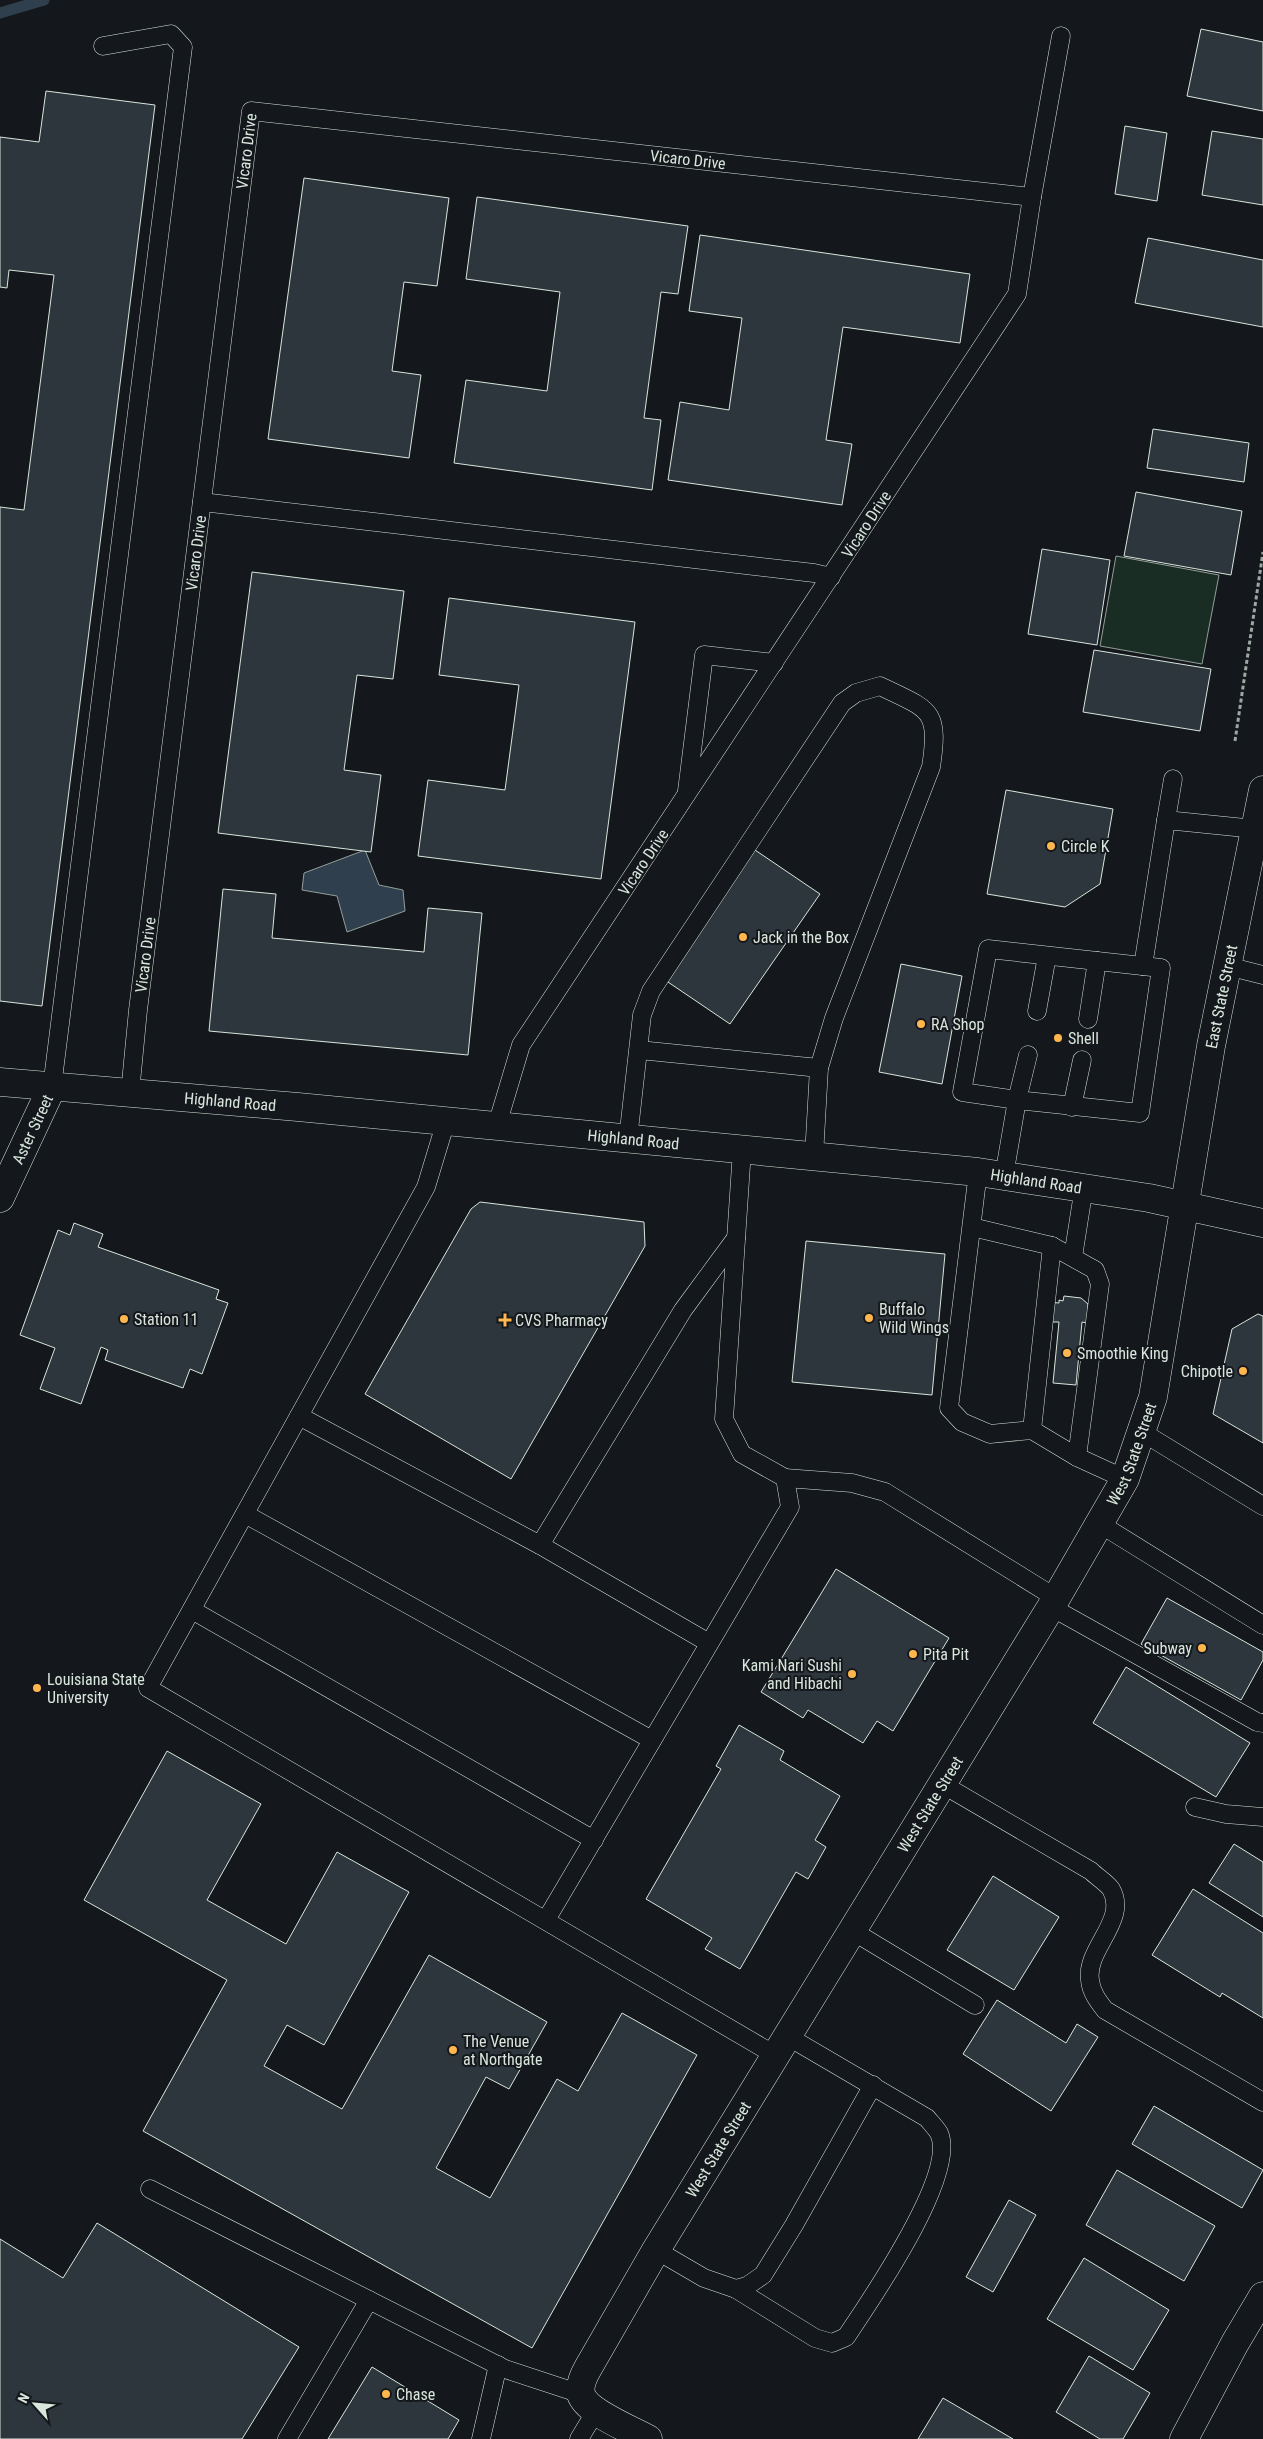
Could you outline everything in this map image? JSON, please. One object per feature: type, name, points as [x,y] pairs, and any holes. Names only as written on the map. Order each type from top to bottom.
[{"type":"street","name":"East State Street","points":[[1186,1206],[1211,1046],[1263,790]]},
{"type":"street","name":"Highland Road","points":[[0,1082],[446,1121],[991,1174],[1084,1187],[1263,1223]]},
{"type":"street","name":"Aster Street","points":[[0,1198],[52,1087]]},
{"type":"street","name":"West State Street","points":[[588,2391],[656,2250],[1054,1602],[1125,1479],[1153,1396],[1186,1206]]},
{"type":"street","points":[[1184,2439],[1235,2343],[1263,2296]]},
{"type":"street","points":[[588,2391],[648,2439]]},
{"type":"lane","points":[[52,1087],[183,47],[171,34],[103,46]]},
{"type":"lane","points":[[1032,197],[1061,36]]},
{"type":"lane","name":"Vicaro Drive","points":[[130,1093],[138,1010],[251,111],[1032,197],[1017,294],[521,1045],[497,1126]]},
{"type":"lane","points":[[202,502],[814,572],[831,577]]},
{"type":"lane","points":[[686,796],[704,655],[774,663]]},
{"type":"lane","points":[[628,1139],[642,1014],[651,991],[842,703],[856,693],[880,686],[919,705],[932,719],[935,738],[934,748],[931,767],[834,1018],[819,1068],[814,1156]]},
{"type":"lane","points":[[1142,966],[1173,779]]},
{"type":"lane","points":[[1166,820],[1255,829]]},
{"type":"lane","points":[[988,948],[1142,966],[1162,968],[1140,1113],[1072,1107],[962,1092],[988,948]]},
{"type":"lane","points":[[1037,1011],[1047,956]]},
{"type":"lane","points":[[1088,1019],[1096,961]]},
{"type":"lane","points":[[1227,966],[1263,975]]},
{"type":"lane","points":[[638,1050],[819,1068]]},
{"type":"lane","points":[[1028,1055],[1018,1100],[972,1227],[949,1408],[962,1422],[990,1434],[1032,1430],[1078,1456],[1125,1479]]},
{"type":"lane","points":[[1072,1107],[1082,1060]]},
{"type":"lane","points":[[446,1121],[426,1186],[148,1688],[546,1920],[781,2046],[873,2085],[927,2118],[940,2134],[941,2158],[925,2208],[846,2337],[832,2343],[815,2338],[736,2289],[704,2278],[656,2250]]},
{"type":"lane","points":[[742,1150],[724,1419],[742,1454],[785,1478],[852,1483],[885,1492],[1054,1602],[1257,1722],[1263,1723]]},
{"type":"lane","points":[[1073,1257],[1084,1187]]},
{"type":"lane","points":[[972,1227],[1052,1246],[1095,1270],[1100,1284],[1078,1456]]},
{"type":"lane","points":[[540,1545],[683,1310],[736,1238]]},
{"type":"lane","points":[[1032,1430],[1052,1246]]},
{"type":"lane","points":[[299,1416],[540,1545],[709,1644]]},
{"type":"lane","points":[[1142,1432],[1263,1506]]},
{"type":"lane","points":[[546,1920],[790,1507],[785,1478]]},
{"type":"lane","points":[[245,1514],[652,1740]]},
{"type":"lane","points":[[1100,1524],[1263,1625]]},
{"type":"lane","points":[[192,1610],[594,1840]]},
{"type":"lane","points":[[942,1784],[1091,1872],[1111,1888],[1115,1903],[1112,1921],[1094,1956],[1089,1978],[1094,1995],[1105,2010],[1263,2102]]},
{"type":"lane","points":[[1195,1807],[1226,1814],[1263,1817]]},
{"type":"lane","points":[[851,1930],[975,2005]]},
{"type":"lane","points":[[736,2289],[747,2286],[763,2275],[794,2225],[873,2085]]},
{"type":"lane","points":[[150,2189],[498,2365],[588,2391],[579,2439]]},
{"type":"lane","points":[[287,2439],[369,2300]]},
{"type":"lane","points":[[481,2439],[498,2365]]},
{"type":"path","points":[[1235,741],[1263,552]]},
{"type":"green space","points":[[1116,556],[1219,575],[1202,664],[1100,646]]},
{"type":"water","points":[[365,850],[379,885],[403,890],[405,911],[347,932],[337,896],[302,890],[304,873]]},
{"type":"building","points":[[1201,29],[1263,42],[1263,111],[1187,96]]},
{"type":"building","points":[[46,91],[155,105],[42,1006],[0,1001],[0,507],[24,510],[54,275],[9,270],[7,288],[0,287],[0,137],[39,142]]},
{"type":"building","points":[[1125,126],[1167,133],[1157,201],[1115,194]]},
{"type":"building","points":[[1212,131],[1263,139],[1263,205],[1202,195]]},
{"type":"building","points":[[304,178],[449,198],[437,286],[404,282],[392,371],[421,375],[409,458],[268,439]]},
{"type":"building","points":[[477,197],[688,226],[678,294],[661,292],[644,418],[661,420],[652,490],[454,463],[466,380],[547,391],[560,292],[466,279]]},
{"type":"building","points":[[700,235],[970,274],[960,343],[843,327],[826,440],[852,444],[842,505],[668,480],[680,402],[729,410],[742,318],[689,311]]},
{"type":"building","points":[[1148,238],[1263,260],[1263,327],[1135,303]]},
{"type":"building","points":[[1153,429],[1249,443],[1244,482],[1147,468]]},
{"type":"building","points":[[1136,492],[1242,511],[1231,575],[1124,556]]},
{"type":"building","points":[[1042,549],[1110,560],[1097,645],[1028,634]]},
{"type":"building","points":[[252,572],[404,591],[393,679],[357,675],[344,770],[381,775],[371,852],[218,833]]},
{"type":"building","points":[[449,598],[635,622],[601,879],[418,856],[428,780],[505,790],[519,685],[439,675]]},
{"type":"building","points":[[1094,650],[1211,669],[1200,731],[1083,712]]},
{"type":"building","name":"Circle K","points":[[1006,790],[1113,809],[1100,884],[1065,907],[987,894]]},
{"type":"building","name":"Jack in the Box","points":[[755,850],[820,894],[730,1024],[665,980]]},
{"type":"building","points":[[223,889],[276,894],[272,938],[424,952],[428,908],[482,913],[468,1055],[209,1031]]},
{"type":"building","name":"RA Shop","points":[[901,964],[962,976],[942,1084],[879,1072]]},
{"type":"building","name":"CVS Pharmacy","points":[[480,1202],[644,1222],[645,1246],[511,1479],[365,1394],[471,1209]]},
{"type":"building","name":"Station 11","points":[[74,1223],[103,1234],[98,1247],[219,1290],[216,1299],[228,1303],[202,1374],[190,1369],[183,1388],[105,1360],[108,1350],[101,1347],[81,1404],[40,1389],[55,1348],[20,1335],[58,1230],[70,1235]]},
{"type":"building","name":"Buffalo Wild Wings","points":[[806,1241],[945,1254],[932,1395],[792,1382]]},
{"type":"building","name":"Smoothie King","points":[[1064,1296],[1081,1298],[1088,1304],[1087,1323],[1082,1322],[1076,1385],[1053,1383],[1059,1322],[1045,1322],[1047,1302],[1059,1303],[1059,1300],[1063,1301]]},
{"type":"building","name":"Chipotle","points":[[1258,1314],[1263,1316],[1263,1443],[1213,1414],[1232,1329]]},
{"type":"building","points":[[836,1569],[949,1638],[893,1731],[877,1721],[863,1743],[808,1710],[803,1718],[761,1692]]},
{"type":"building","name":"Subway","points":[[1167,1598],[1263,1652],[1263,1660],[1241,1700],[1141,1644]]},
{"type":"building","points":[[1126,1667],[1250,1743],[1216,1797],[1093,1723]]},
{"type":"building","points":[[739,1725],[784,1751],[780,1760],[840,1796],[815,1840],[826,1847],[808,1879],[796,1872],[740,1969],[705,1949],[712,1938],[646,1899],[721,1769],[716,1766]]},
{"type":"building","name":"The Venue at Northgate","points":[[167,1751],[261,1804],[207,1900],[286,1944],[337,1852],[409,1892],[324,2045],[287,2025],[264,2066],[342,2109],[429,1955],[547,2022],[509,2089],[486,2077],[436,2168],[490,2198],[557,2079],[578,2091],[622,2013],[697,2055],[532,2348],[143,2131],[227,1980],[84,1900]]},
{"type":"building","points":[[1234,1844],[1263,1862],[1263,1917],[1209,1883]]},
{"type":"building","points":[[993,1876],[1059,1917],[1014,1990],[947,1950]]},
{"type":"building","points":[[1193,1889],[1263,1933],[1263,2018],[1222,1993],[1220,1997],[1152,1955]]},
{"type":"building","points":[[997,2000],[1066,2043],[1077,2024],[1098,2037],[1051,2111],[963,2054]]},
{"type":"building","points":[[1154,2106],[1263,2170],[1242,2208],[1132,2144]]},
{"type":"building","points":[[1117,2170],[1215,2226],[1184,2281],[1086,2225]]},
{"type":"building","points":[[1009,2200],[1036,2215],[993,2292],[966,2277]]},
{"type":"building","points":[[97,2223],[299,2347],[242,2439],[0,2439],[0,2239],[63,2278]]},
{"type":"building","points":[[1084,2258],[1169,2310],[1133,2370],[1047,2319]]},
{"type":"building","points":[[1089,2356],[1150,2393],[1123,2439],[1100,2439],[1056,2412]]},
{"type":"building","name":"Chase","points":[[372,2367],[459,2420],[448,2439],[328,2439]]},
{"type":"building","points":[[943,2398],[1013,2439],[918,2439]]},
{"type":"waterway","points":[[0,13],[44,0]]},
{"type":"place","name":"Circle K","points":[[1051,846]]},
{"type":"place","name":"Jack in the Box","points":[[743,937]]},
{"type":"place","name":"RA Shop","points":[[921,1024]]},
{"type":"place","name":"Shell","points":[[1058,1038]]},
{"type":"place","name":"Buffalo Wild Wings","points":[[869,1318]]},
{"type":"place","name":"Station 11","points":[[124,1319]]},
{"type":"place","name":"CVS Pharmacy","points":[[505,1320]]},
{"type":"place","name":"Smoothie King","points":[[1067,1353]]},
{"type":"place","name":"Chipotle","points":[[1243,1371]]},
{"type":"place","name":"Subway","points":[[1202,1648]]},
{"type":"place","name":"Pita Pit","points":[[913,1654]]},
{"type":"place","name":"Kami Nari Sushi and Hibachi","points":[[852,1674]]},
{"type":"place","name":"Louisiana State University","points":[[37,1688]]},
{"type":"place","name":"The Venue at Northgate","points":[[453,2050]]},
{"type":"place","name":"Chase","points":[[386,2394]]}]
